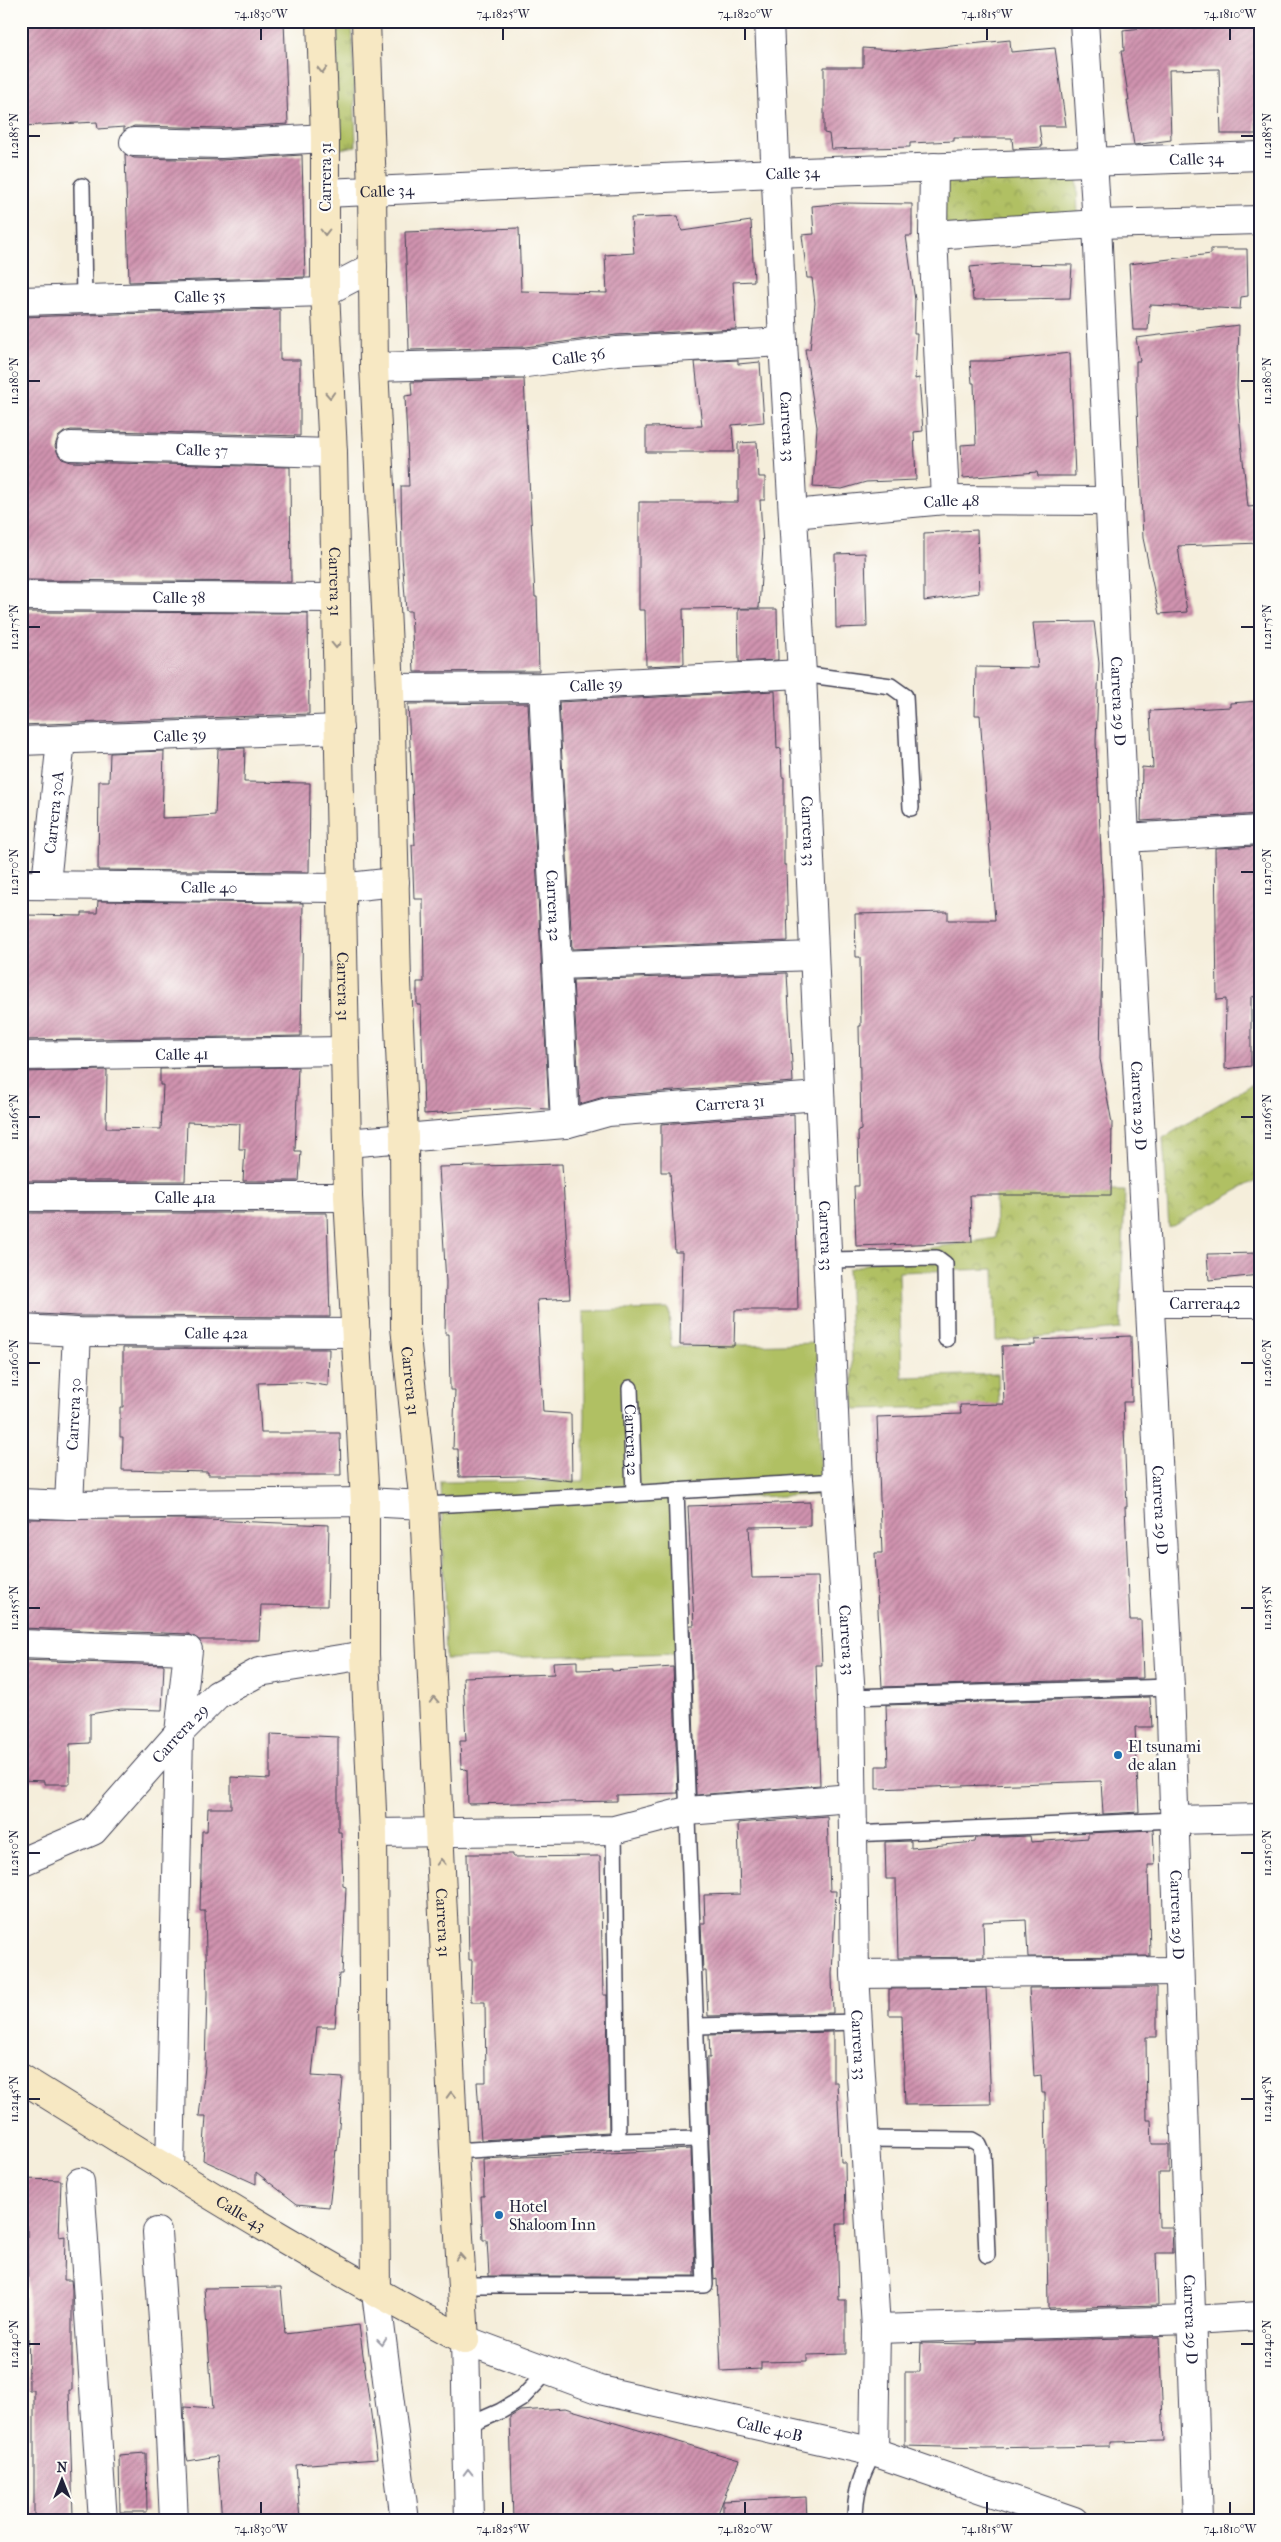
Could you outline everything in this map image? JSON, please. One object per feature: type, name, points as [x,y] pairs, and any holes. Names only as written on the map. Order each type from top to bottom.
[{"type":"street","name":"Carrera 31","points":[[321,21],[325,138],[325,292],[333,454],[339,729],[340,888],[348,1197],[364,1502],[365,1655],[373,1833],[376,2293]]},
{"type":"street","name":"Carrera 31","points":[[366,21],[372,190],[374,367],[390,688],[404,1137],[405,1327],[424,1505],[454,2151],[465,2340]]},
{"type":"street","name":"Carrera 33","points":[[768,21],[774,173],[802,674],[837,1481],[851,1697],[855,1974],[876,2329],[874,2452]]},
{"type":"street","name":"Carrera 29 D","points":[[1084,21],[1097,224],[1125,838],[1170,1687],[1178,1971],[1193,2320],[1198,2521]]},
{"type":"street","points":[[134,142],[221,144],[325,138]]},
{"type":"street","name":"Calle 34","points":[[325,193],[774,173],[1260,156]]},
{"type":"street","points":[[934,167],[933,235],[945,500]]},
{"type":"street","points":[[933,235],[1097,224],[1260,220]]},
{"type":"street","name":"Calle 35","points":[[21,301],[325,292],[373,267]]},
{"type":"street","name":"Calle 36","points":[[374,367],[526,363],[617,351],[783,342]]},
{"type":"street","name":"Calle 37","points":[[70,446],[333,454]]},
{"type":"street","name":"Calle 48","points":[[793,514],[945,500],[1110,501]]},
{"type":"street","name":"Calle 38","points":[[21,596],[335,598]]},
{"type":"street","name":"Calle 39","points":[[390,688],[543,686],[802,674]]},
{"type":"street","name":"Carrera 32","points":[[543,686],[565,1124]]},
{"type":"street","name":"Calle 39","points":[[21,741],[339,729]]},
{"type":"street","name":"Carrera 30A","points":[[34,884],[61,740]]},
{"type":"street","points":[[1125,838],[1260,830]]},
{"type":"street","name":"Calle 40","points":[[34,884],[340,888],[395,882]]},
{"type":"street","points":[[558,965],[814,956]]},
{"type":"street","name":"Calle 41","points":[[21,1056],[344,1050]]},
{"type":"street","name":"Carrera 31","points":[[347,1143],[565,1124],[608,1112],[819,1096]]},
{"type":"street","name":"Calle 41a","points":[[21,1197],[348,1197]]},
{"type":"street","name":"Carrera42","points":[[1151,1303],[1260,1303]]},
{"type":"street","points":[[21,1329],[77,1332]]},
{"type":"street","name":"Calle 42a","points":[[77,1332],[356,1333]]},
{"type":"street","name":"Carrera 30","points":[[69,1505],[77,1332]]},
{"type":"street","points":[[21,1503],[69,1505],[364,1502],[424,1505]]},
{"type":"street","points":[[21,1644],[188,1650],[179,1733],[170,2171]]},
{"type":"street","name":"Carrera 29","points":[[21,1862],[93,1831],[179,1733],[217,1695],[259,1672],[365,1655]]},
{"type":"street","points":[[373,1833],[614,1830],[687,1810],[852,1798]]},
{"type":"street","points":[[1175,1820],[1260,1818]]},
{"type":"street","points":[[855,1974],[1178,1971]]},
{"type":"street","name":"Calle 43","points":[[21,2078],[170,2171],[376,2293],[465,2340]]},
{"type":"street","points":[[80,2182],[103,2521]]},
{"type":"street","points":[[157,2232],[174,2521]]},
{"type":"street","points":[[376,2293],[405,2521]]},
{"type":"street","points":[[876,2329],[1193,2320],[1260,2316]]},
{"type":"street","points":[[465,2340],[469,2521]]},
{"type":"street","name":"Calle 40B","points":[[465,2340],[600,2390],[874,2452],[1074,2521]]},
{"type":"lane","points":[[82,186],[84,299]]},
{"type":"lane","points":[[802,674],[891,686],[905,696],[911,808]]},
{"type":"lane","points":[[827,1260],[937,1258],[945,1264],[946,1339]]},
{"type":"lane","name":"Carrera 32","points":[[630,1388],[634,1493]]},
{"type":"lane","points":[[424,1505],[581,1498],[676,1490],[837,1481]]},
{"type":"lane","points":[[461,2286],[705,2285],[698,2139],[697,2026],[687,1810],[676,1490]]},
{"type":"lane","points":[[851,1697],[1170,1687]]},
{"type":"lane","points":[[852,1834],[1175,1820]]},
{"type":"lane","points":[[614,1830],[618,2141]]},
{"type":"lane","points":[[697,2026],[858,2022]]},
{"type":"lane","points":[[454,2151],[618,2141],[698,2139]]},
{"type":"lane","points":[[864,2139],[972,2140],[979,2144],[983,2152],[988,2255]]},
{"type":"lane","points":[[467,2426],[501,2411],[520,2399],[548,2371]]},
{"type":"lane","points":[[855,2521],[855,2500],[860,2476],[874,2452]]},
{"type":"green space","points":[[330,21],[352,21],[356,146],[335,150]]},
{"type":"green space","points":[[1077,175],[1078,223],[941,227],[942,179]]},
{"type":"green space","points":[[1260,1079],[1260,1178],[1169,1228],[1163,1138]]},
{"type":"green space","points":[[995,1191],[1125,1191],[1120,1329],[996,1341],[994,1269],[899,1272],[902,1377],[998,1374],[999,1406],[854,1409],[848,1269],[916,1250],[996,1238]]},
{"type":"green space","points":[[669,1309],[671,1347],[817,1343],[821,1495],[679,1499],[683,1653],[446,1659],[441,1482],[583,1481],[585,1416],[584,1311]]},
{"type":"building","points":[[21,21],[284,21],[288,124],[221,128],[134,126],[124,131],[124,127],[98,129],[97,122],[22,126]]},
{"type":"building","points":[[1164,26],[1164,28],[1260,27],[1260,73],[1254,73],[1256,134],[1221,134],[1219,69],[1169,70],[1171,140],[1134,145],[1121,51],[1124,51],[1123,30]]},
{"type":"building","points":[[1010,40],[1011,52],[1055,48],[1066,126],[1039,126],[1042,147],[1013,149],[1012,138],[954,138],[954,141],[910,143],[910,147],[831,149],[829,134],[824,133],[824,67],[863,67],[863,48],[903,51]]},
{"type":"building","points":[[125,154],[134,158],[221,160],[302,155],[305,277],[129,282]]},
{"type":"building","points":[[844,203],[912,204],[912,236],[906,236],[915,300],[914,334],[917,334],[915,379],[919,378],[923,431],[914,432],[916,480],[866,482],[842,489],[813,487],[817,427],[805,349],[810,349],[815,303],[812,278],[807,278],[802,235],[814,234],[812,206]]},
{"type":"building","points":[[678,216],[682,231],[751,221],[754,281],[733,282],[736,329],[616,335],[525,347],[409,350],[405,232],[519,228],[521,291],[607,293],[605,255],[634,253],[631,218]]},
{"type":"building","points":[[1211,249],[1247,249],[1248,296],[1241,297],[1240,309],[1150,305],[1148,330],[1133,330],[1129,264],[1211,254]]},
{"type":"building","points":[[1001,264],[1072,265],[1070,298],[973,300],[970,267]]},
{"type":"building","points":[[280,309],[280,360],[300,360],[300,436],[71,430],[64,432],[58,437],[55,446],[62,459],[71,462],[290,467],[291,582],[21,580],[21,317]]},
{"type":"building","points":[[1239,325],[1237,386],[1242,451],[1248,507],[1260,506],[1260,543],[1178,546],[1187,612],[1159,614],[1143,538],[1136,386],[1136,361],[1140,361],[1136,338]]},
{"type":"building","points":[[1070,353],[1075,476],[1038,476],[1037,472],[963,478],[961,445],[976,444],[974,383],[972,383],[970,361],[995,361]]},
{"type":"building","points":[[738,360],[738,364],[760,362],[764,422],[732,425],[734,452],[646,452],[646,427],[702,426],[695,362]]},
{"type":"building","points":[[524,379],[535,597],[537,597],[539,671],[414,672],[411,611],[406,611],[402,556],[401,486],[409,486],[405,396],[412,395],[411,382]]},
{"type":"building","points":[[757,442],[759,477],[765,477],[765,500],[760,500],[763,546],[759,608],[683,609],[684,664],[646,666],[645,610],[639,610],[639,502],[738,502],[738,443]]},
{"type":"building","points":[[977,530],[979,593],[924,601],[924,533]]},
{"type":"building","points":[[865,553],[867,627],[836,628],[835,554]]},
{"type":"building","points":[[738,609],[777,609],[778,660],[739,662]]},
{"type":"building","points":[[21,612],[308,613],[309,714],[21,725]]},
{"type":"building","points":[[1094,622],[1099,663],[1096,741],[1103,897],[1100,1059],[1112,1123],[1111,1195],[970,1195],[972,1242],[856,1246],[854,1186],[859,1186],[858,1131],[861,1130],[859,1026],[861,1026],[860,957],[856,957],[855,914],[948,912],[948,920],[995,920],[980,715],[975,715],[976,667],[1038,668],[1033,623]]},
{"type":"building","points":[[775,691],[777,749],[781,748],[782,777],[784,777],[784,865],[786,865],[788,941],[572,949],[559,702]]},
{"type":"building","points":[[1260,701],[1260,814],[1141,821],[1142,767],[1153,768],[1150,711],[1230,707],[1230,703]]},
{"type":"building","points":[[528,703],[549,1109],[517,1108],[424,1114],[421,1005],[417,1005],[417,982],[424,982],[423,899],[414,899],[412,845],[415,845],[408,704]]},
{"type":"building","points":[[245,748],[244,782],[310,783],[309,872],[98,870],[99,781],[109,781],[110,753],[164,751],[162,818],[190,817],[215,815],[218,749]]},
{"type":"building","points":[[1260,846],[1260,996],[1251,997],[1251,1066],[1225,1069],[1226,999],[1217,1000],[1215,848]]},
{"type":"building","points":[[98,901],[303,903],[301,1036],[21,1040],[25,915],[82,916],[82,913],[97,913]]},
{"type":"building","points":[[787,973],[793,1082],[607,1096],[580,1104],[573,980]]},
{"type":"building","points":[[298,1067],[295,1151],[301,1151],[299,1181],[243,1181],[245,1149],[239,1149],[240,1124],[187,1122],[185,1181],[21,1181],[23,1072],[107,1070],[106,1128],[161,1129],[163,1085],[160,1085],[160,1069]]},
{"type":"building","points":[[794,1114],[798,1310],[735,1310],[734,1346],[680,1345],[682,1252],[675,1252],[670,1172],[661,1172],[661,1124]]},
{"type":"building","points":[[562,1164],[570,1298],[537,1300],[543,1412],[571,1414],[572,1481],[528,1476],[459,1477],[458,1449],[453,1449],[455,1390],[450,1390],[449,1334],[445,1334],[446,1282],[439,1167]]},
{"type":"building","points":[[24,1213],[327,1213],[330,1317],[77,1316],[21,1313],[21,1237]]},
{"type":"building","points":[[1260,1253],[1260,1275],[1209,1280],[1207,1254]]},
{"type":"building","points":[[1131,1336],[1132,1402],[1123,1402],[1127,1507],[1125,1507],[1130,1620],[1141,1620],[1143,1678],[882,1687],[875,1553],[882,1553],[877,1417],[961,1414],[960,1405],[1004,1404],[1002,1346],[1035,1345],[1035,1340]]},
{"type":"building","points":[[123,1348],[329,1349],[328,1386],[301,1382],[258,1383],[261,1433],[340,1433],[341,1475],[208,1475],[208,1472],[122,1470],[123,1437],[120,1437],[120,1407],[123,1407]]},
{"type":"building","points":[[810,1502],[810,1526],[749,1527],[752,1578],[818,1577],[822,1665],[816,1665],[820,1785],[696,1795],[690,1625],[694,1625],[688,1506]]},
{"type":"building","points":[[21,1519],[182,1519],[329,1525],[327,1606],[261,1605],[259,1640],[199,1640],[189,1634],[21,1628]]},
{"type":"building","points":[[21,1660],[164,1665],[162,1710],[121,1709],[90,1714],[90,1743],[70,1744],[70,1784],[44,1784],[44,1781],[21,1780]]},
{"type":"building","points":[[577,1661],[577,1670],[612,1669],[612,1671],[673,1667],[678,1793],[617,1795],[617,1801],[468,1804],[467,1770],[461,1768],[460,1741],[466,1741],[463,1677],[554,1674],[553,1662]]},
{"type":"building","points":[[1150,1697],[1152,1727],[1135,1727],[1139,1812],[1103,1814],[1101,1781],[876,1789],[876,1766],[888,1766],[886,1705]]},
{"type":"building","points":[[270,1734],[338,1737],[338,1832],[341,1832],[343,1886],[346,1887],[342,1974],[339,1974],[335,2027],[317,2027],[312,2076],[343,2078],[337,2151],[329,2207],[297,2204],[256,2172],[256,2184],[203,2160],[206,2116],[199,2116],[205,2067],[207,1993],[205,1911],[200,1911],[202,1831],[207,1831],[208,1808],[231,1808],[231,1777],[270,1779]]},
{"type":"building","points":[[827,1816],[830,1891],[836,1891],[832,1974],[833,2013],[708,2016],[706,1971],[703,1971],[701,1923],[705,1923],[704,1895],[740,1894],[738,1823]]},
{"type":"building","points":[[1153,1830],[1155,1865],[1148,1865],[1150,1956],[1028,1957],[1026,1920],[983,1922],[984,1957],[898,1958],[896,1879],[886,1879],[885,1842],[911,1841],[911,1848],[975,1842],[976,1838],[1030,1836],[1031,1842],[1088,1838],[1088,1833]]},
{"type":"building","points":[[467,1854],[513,1854],[513,1857],[600,1856],[603,1995],[607,1995],[609,2132],[481,2140],[477,2082],[486,2082],[485,2002],[471,2002],[472,1960],[469,1960]]},
{"type":"building","points":[[1157,1987],[1157,2037],[1146,2037],[1147,2120],[1151,2120],[1152,2144],[1169,2144],[1169,2173],[1158,2173],[1159,2227],[1172,2227],[1173,2253],[1156,2253],[1158,2305],[1048,2308],[1045,2093],[1042,2093],[1041,2075],[1034,2076],[1029,1988]]},
{"type":"building","points":[[986,1988],[991,2104],[905,2105],[902,2015],[889,2015],[889,1989]]},
{"type":"building","points":[[833,2032],[833,2082],[837,2082],[841,2162],[845,2162],[846,2224],[837,2224],[839,2300],[846,2300],[846,2354],[807,2355],[807,2361],[761,2362],[761,2369],[721,2371],[717,2279],[714,2280],[709,2148],[707,2058],[710,2058],[709,2035]]},
{"type":"building","points":[[691,2149],[695,2276],[489,2276],[487,2240],[483,2240],[481,2196],[484,2196],[483,2159]]},
{"type":"building","points":[[21,2179],[61,2180],[59,2237],[65,2236],[64,2280],[71,2280],[72,2289],[72,2390],[69,2390],[73,2516],[34,2520],[34,2390],[29,2390],[27,2225],[21,2224]]},
{"type":"building","points":[[281,2287],[285,2334],[359,2325],[377,2459],[296,2465],[300,2521],[222,2521],[217,2456],[188,2461],[186,2453],[184,2407],[213,2409],[204,2288]]},
{"type":"building","points":[[1159,2337],[1164,2441],[1110,2442],[1110,2446],[984,2448],[905,2446],[905,2372],[920,2372],[921,2343],[977,2344],[977,2342]]},
{"type":"building","points":[[565,2408],[739,2460],[715,2521],[513,2521],[510,2417],[520,2411]]},
{"type":"building","points":[[146,2453],[147,2512],[120,2512],[119,2455]]},
{"type":"building","points":[[806,2497],[807,2521],[723,2521],[723,2501]]},
{"type":"place","name":"El tsunami de alan","points":[[1118,1755]]},
{"type":"place","name":"Hotel Shaloom Inn","points":[[499,2215]]}]
